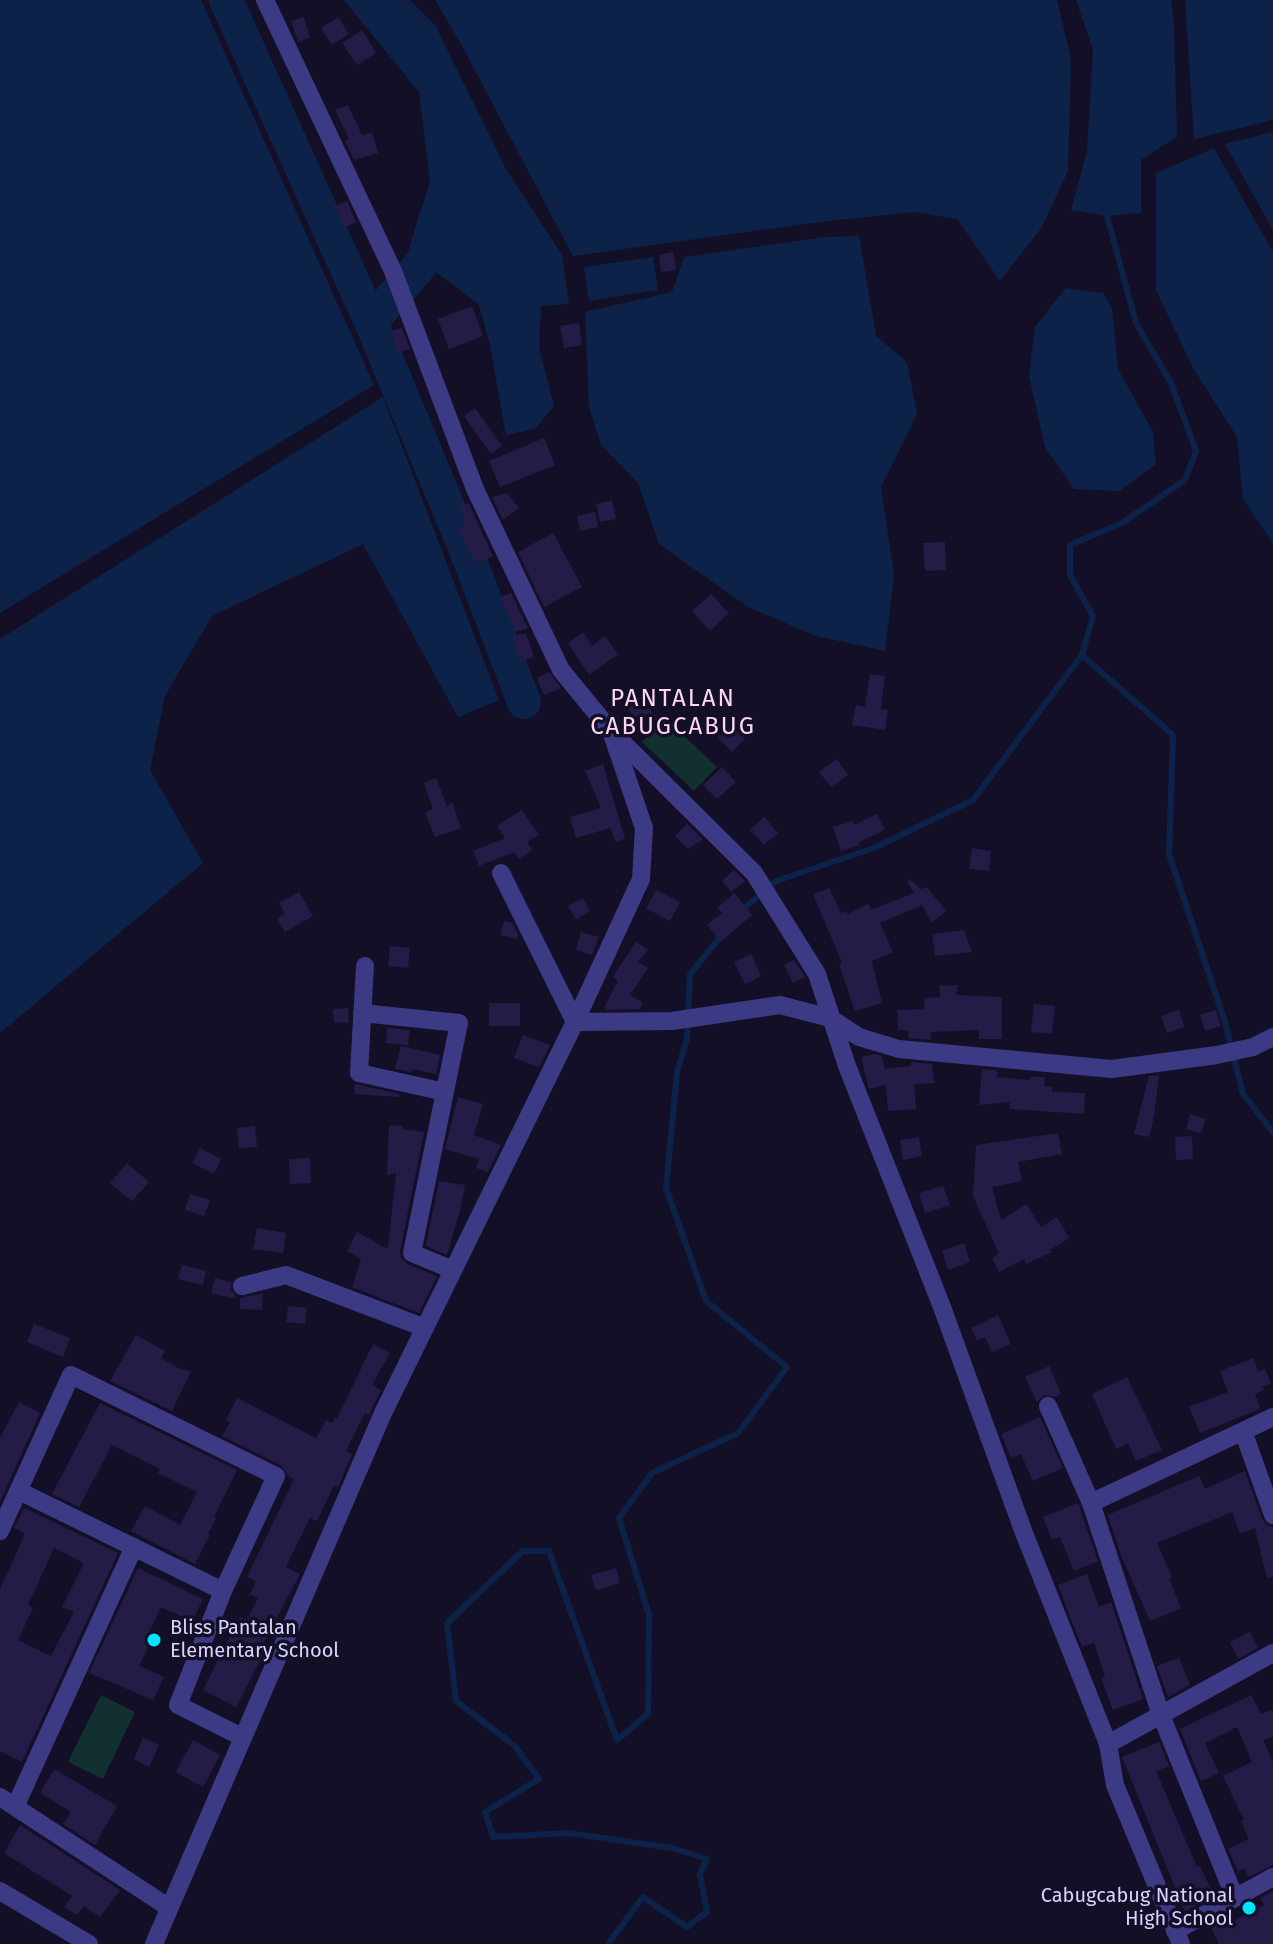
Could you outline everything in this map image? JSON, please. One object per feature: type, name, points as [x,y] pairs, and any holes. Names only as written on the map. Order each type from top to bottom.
[{"type":"street","points":[[265,0],[393,271],[475,489],[561,670],[611,731],[754,873],[817,974],[830,1018],[942,1307],[1024,1533],[1108,1744],[1115,1785],[1178,1937],[1235,1898],[1273,1877]]},
{"type":"street","points":[[154,1944],[383,1413],[575,1022],[641,879],[644,828],[611,731]]},
{"type":"street","points":[[501,873],[575,1022]]},
{"type":"street","points":[[365,966],[359,1073],[445,1092]]},
{"type":"street","points":[[575,1022],[672,1021],[780,1005],[830,1018],[859,1037],[899,1049],[1112,1069],[1217,1055],[1253,1047],[1273,1037]]},
{"type":"street","points":[[362,1013],[459,1023],[412,1253],[453,1270]]},
{"type":"street","points":[[242,1286],[286,1275],[425,1328]]},
{"type":"street","points":[[0,1531],[71,1375],[276,1476],[223,1591],[178,1705],[242,1737]]},
{"type":"street","points":[[1048,1406],[1091,1503],[1161,1715],[1235,1898]]},
{"type":"street","points":[[1091,1503],[1273,1417]]},
{"type":"street","points":[[1243,1431],[1273,1515]]},
{"type":"street","points":[[19,1491],[223,1591]]},
{"type":"street","points":[[134,1547],[8,1802],[168,1907]]},
{"type":"street","points":[[1108,1744],[1273,1653]]},
{"type":"street","points":[[0,1891],[89,1944]]},
{"type":"green space","points":[[665,718],[717,767],[694,791],[642,742]]},
{"type":"green space","points":[[101,1695],[135,1712],[103,1779],[68,1762]]},
{"type":"water","points":[[0,0],[201,0],[374,385],[0,613]]},
{"type":"water","points":[[344,0],[410,0],[435,25],[506,169],[562,255],[569,304],[541,306],[539,348],[554,406],[535,429],[506,435],[490,345],[479,305],[410,252],[430,180],[419,92]]},
{"type":"water","points":[[435,0],[1057,0],[1071,59],[1068,171],[1042,227],[1000,281],[957,219],[915,212],[573,256]]},
{"type":"water","points":[[1076,0],[1171,0],[1177,137],[1141,160],[1141,213],[1107,216],[1071,210],[1087,151],[1093,50]]},
{"type":"water","points":[[1185,0],[1273,0],[1273,120],[1194,139]]},
{"type":"water","points":[[1273,132],[1273,230],[1225,144]]},
{"type":"water","points":[[1214,148],[1273,252],[1273,543],[1243,499],[1237,437],[1193,368],[1156,290],[1156,173]]},
{"type":"water","points":[[859,236],[876,336],[907,362],[917,414],[881,487],[894,575],[885,651],[816,636],[748,607],[659,544],[638,483],[601,445],[589,407],[585,312],[672,292],[684,257],[825,237]]},
{"type":"water","points":[[653,257],[658,290],[589,301],[584,267]]},
{"type":"water","points":[[1066,288],[1103,293],[1112,308],[1118,369],[1153,432],[1156,464],[1119,491],[1074,489],[1045,447],[1029,376],[1035,327]]},
{"type":"water","points":[[383,397],[499,700],[458,717],[363,544],[212,616],[165,696],[150,770],[203,863],[0,1033],[0,639]]},
{"type":"building","points":[[304,17],[310,38],[298,42],[291,21]]},
{"type":"building","points":[[338,17],[349,34],[332,45],[321,28]]},
{"type":"building","points":[[362,30],[376,53],[357,65],[342,43]]},
{"type":"building","points":[[348,105],[362,135],[372,132],[378,153],[354,160],[345,141],[349,139],[335,110]]},
{"type":"building","points":[[347,201],[356,222],[345,227],[335,207]]},
{"type":"building","points":[[673,252],[676,270],[661,272],[659,255]]},
{"type":"building","points":[[472,306],[483,336],[449,349],[438,319]]},
{"type":"building","points":[[579,323],[582,345],[564,348],[560,326]]},
{"type":"building","points":[[402,328],[410,349],[397,353],[391,331]]},
{"type":"building","points":[[475,408],[502,446],[491,454],[464,416]]},
{"type":"building","points":[[544,438],[555,465],[500,487],[489,461]]},
{"type":"building","points":[[507,493],[519,508],[503,520],[492,497]]},
{"type":"building","points":[[612,500],[616,519],[600,522],[596,504]]},
{"type":"building","points":[[469,504],[493,556],[476,564],[459,529],[465,526],[460,506]]},
{"type":"building","points":[[595,512],[598,527],[580,531],[577,516]]},
{"type":"building","points":[[553,533],[582,587],[544,607],[518,552]]},
{"type":"building","points":[[945,542],[946,570],[925,571],[923,543]]},
{"type":"building","points":[[511,593],[528,628],[515,632],[500,597]]},
{"type":"building","points":[[711,594],[729,613],[710,631],[692,611]]},
{"type":"building","points":[[583,632],[592,646],[605,636],[618,654],[589,675],[568,643]]},
{"type":"building","points":[[526,633],[534,657],[520,662],[512,637]]},
{"type":"building","points":[[549,672],[561,688],[544,695],[537,678]]},
{"type":"building","points":[[870,674],[885,676],[881,709],[888,710],[885,730],[852,725],[856,705],[865,707]]},
{"type":"building","points":[[638,696],[659,719],[647,731],[626,707]]},
{"type":"building","points":[[731,725],[745,739],[732,752],[718,738]]},
{"type":"building","points":[[837,759],[848,775],[831,787],[819,772]]},
{"type":"building","points":[[603,764],[625,839],[616,842],[610,828],[576,838],[570,817],[601,808],[585,771]]},
{"type":"building","points":[[722,767],[736,782],[717,799],[703,785]]},
{"type":"building","points":[[436,778],[447,806],[452,802],[461,828],[435,837],[425,812],[433,809],[424,783]]},
{"type":"building","points":[[522,810],[539,835],[527,842],[532,850],[519,859],[514,852],[479,866],[473,851],[505,838],[497,826]]},
{"type":"building","points":[[877,814],[885,830],[859,842],[860,845],[841,851],[833,827],[853,821],[854,825]]},
{"type":"building","points":[[764,817],[778,833],[764,845],[750,830]]},
{"type":"building","points":[[687,824],[703,839],[688,849],[675,836]]},
{"type":"building","points":[[972,848],[991,851],[989,871],[969,869]]},
{"type":"building","points":[[734,870],[745,881],[731,892],[722,881]]},
{"type":"building","points":[[910,879],[921,889],[927,887],[946,911],[932,922],[922,905],[880,923],[893,952],[872,961],[882,1003],[855,1011],[839,964],[842,963],[813,894],[829,888],[841,913],[846,911],[848,914],[868,904],[871,910],[914,893],[907,882]]},
{"type":"building","points":[[656,890],[680,902],[670,921],[646,908]]},
{"type":"building","points":[[299,892],[313,916],[285,932],[277,918],[285,914],[279,903]]},
{"type":"building","points":[[734,893],[752,915],[721,942],[707,925],[722,913],[717,908]]},
{"type":"building","points":[[583,898],[590,911],[576,919],[568,906]]},
{"type":"building","points":[[504,921],[512,923],[518,934],[517,939],[500,935]]},
{"type":"building","points":[[964,930],[972,952],[935,956],[932,934]]},
{"type":"building","points":[[581,932],[599,937],[592,955],[576,950]]},
{"type":"building","points":[[636,941],[648,950],[638,962],[648,968],[630,995],[643,1003],[640,1009],[607,1010],[604,1008],[618,981],[613,977]]},
{"type":"building","points":[[390,946],[410,948],[408,968],[388,966]]},
{"type":"building","points":[[751,954],[761,976],[745,984],[734,962]]},
{"type":"building","points":[[794,960],[805,977],[793,983],[784,965]]},
{"type":"building","points":[[958,985],[956,995],[1002,997],[1002,1039],[979,1039],[979,1030],[930,1032],[931,1040],[909,1038],[908,1030],[898,1030],[897,1010],[925,1009],[924,998],[940,997],[939,986]]},
{"type":"building","points":[[489,1003],[520,1003],[520,1026],[489,1026]]},
{"type":"building","points":[[1034,1004],[1055,1006],[1052,1034],[1031,1032]]},
{"type":"building","points":[[348,1008],[349,1022],[334,1023],[333,1009]]},
{"type":"building","points":[[1179,1010],[1184,1027],[1167,1033],[1161,1016]]},
{"type":"building","points":[[1216,1010],[1221,1026],[1205,1031],[1200,1015]]},
{"type":"building","points":[[387,1028],[410,1030],[408,1045],[386,1043]]},
{"type":"building","points":[[523,1035],[550,1045],[539,1067],[514,1058]]},
{"type":"building","points":[[401,1046],[440,1055],[436,1074],[395,1069]]},
{"type":"building","points":[[882,1056],[885,1069],[911,1066],[911,1062],[932,1064],[934,1083],[914,1084],[916,1109],[888,1111],[886,1085],[869,1089],[861,1057]]},
{"type":"building","points":[[982,1069],[997,1070],[997,1077],[1030,1080],[1030,1077],[1045,1077],[1044,1086],[1053,1087],[1052,1092],[1085,1093],[1084,1114],[1010,1109],[1009,1102],[979,1105]]},
{"type":"building","points":[[1159,1075],[1149,1137],[1134,1134],[1149,1076]]},
{"type":"building","points":[[355,1084],[399,1094],[399,1097],[354,1094]]},
{"type":"building","points":[[458,1097],[483,1104],[474,1135],[501,1145],[488,1172],[476,1168],[479,1159],[445,1149]]},
{"type":"building","points":[[1190,1114],[1206,1119],[1201,1133],[1186,1129]]},
{"type":"building","points":[[389,1125],[424,1132],[400,1251],[407,1264],[437,1276],[419,1313],[352,1287],[361,1259],[347,1251],[357,1232],[388,1249],[396,1173],[387,1175]]},
{"type":"building","points":[[255,1126],[257,1147],[239,1148],[237,1128]]},
{"type":"building","points":[[1058,1133],[1062,1154],[1018,1162],[1022,1181],[992,1187],[1001,1220],[1026,1204],[1041,1227],[1057,1217],[1069,1238],[1050,1250],[1052,1252],[1026,1264],[1024,1259],[999,1272],[992,1258],[999,1254],[973,1196],[976,1145]]},
{"type":"building","points":[[1192,1136],[1193,1159],[1176,1160],[1175,1137]]},
{"type":"building","points":[[919,1137],[922,1156],[903,1160],[900,1140]]},
{"type":"building","points":[[200,1148],[221,1159],[214,1174],[192,1163]]},
{"type":"building","points":[[310,1158],[311,1183],[290,1184],[289,1159]]},
{"type":"building","points":[[127,1163],[149,1182],[132,1201],[110,1183]]},
{"type":"building","points":[[439,1181],[465,1185],[447,1255],[426,1246]]},
{"type":"building","points":[[943,1186],[950,1205],[925,1213],[919,1193]]},
{"type":"building","points":[[190,1194],[210,1200],[204,1216],[185,1210]]},
{"type":"building","points":[[257,1228],[286,1233],[283,1253],[253,1249]]},
{"type":"building","points":[[964,1243],[970,1262],[948,1270],[942,1251]]},
{"type":"building","points":[[182,1265],[206,1271],[203,1285],[178,1279]]},
{"type":"building","points":[[215,1278],[231,1282],[235,1299],[211,1293]]},
{"type":"building","points":[[263,1293],[262,1310],[240,1309],[240,1298]]},
{"type":"building","points":[[288,1306],[307,1308],[305,1324],[286,1322]]},
{"type":"building","points":[[998,1315],[1011,1344],[992,1352],[985,1337],[977,1341],[971,1328]]},
{"type":"building","points":[[34,1324],[70,1338],[63,1357],[27,1342]]},
{"type":"building","points":[[136,1335],[165,1351],[161,1358],[182,1370],[191,1371],[172,1411],[110,1381]]},
{"type":"building","points":[[373,1344],[390,1353],[372,1385],[381,1390],[369,1415],[365,1413],[346,1451],[352,1454],[338,1487],[334,1485],[317,1521],[310,1518],[286,1567],[300,1574],[263,1644],[268,1646],[236,1707],[203,1690],[240,1617],[247,1620],[258,1598],[250,1594],[256,1581],[247,1577],[294,1479],[281,1465],[222,1436],[230,1422],[226,1420],[237,1398],[316,1438],[326,1420],[332,1423],[337,1418]]},
{"type":"building","points":[[1254,1358],[1258,1371],[1265,1369],[1271,1383],[1255,1394],[1260,1409],[1200,1433],[1189,1407],[1228,1392],[1220,1371]]},
{"type":"building","points":[[1049,1366],[1061,1394],[1056,1397],[1044,1395],[1037,1402],[1025,1377]]},
{"type":"building","points":[[1127,1377],[1162,1450],[1136,1461],[1128,1443],[1116,1449],[1092,1394]]},
{"type":"building","points":[[19,1402],[40,1413],[0,1502],[0,1438]]},
{"type":"building","points":[[100,1403],[237,1470],[195,1564],[131,1531],[145,1506],[180,1525],[197,1492],[112,1445],[79,1507],[52,1494]]},
{"type":"building","points":[[1040,1417],[1063,1468],[1033,1481],[1021,1454],[1011,1458],[1001,1434]]},
{"type":"building","points":[[1245,1471],[1262,1519],[1266,1525],[1273,1527],[1273,1577],[1267,1578],[1255,1528],[1240,1534],[1232,1512],[1157,1543],[1181,1608],[1150,1621],[1120,1553],[1108,1515],[1199,1476],[1205,1489]]},
{"type":"building","points":[[1078,1503],[1098,1561],[1074,1571],[1060,1537],[1052,1540],[1043,1517]]},
{"type":"building","points":[[24,1508],[118,1553],[22,1762],[0,1751],[0,1589],[25,1534],[14,1528]],"holes":[[[54,1548],[84,1563],[62,1607],[74,1612],[51,1656],[18,1640],[33,1608],[28,1605]]]},
{"type":"building","points":[[138,1568],[203,1599],[192,1621],[161,1607],[146,1638],[151,1641],[139,1666],[164,1677],[153,1700],[89,1673]]},
{"type":"building","points":[[616,1568],[620,1583],[596,1590],[591,1575]]},
{"type":"building","points":[[1087,1574],[1099,1607],[1111,1602],[1143,1699],[1113,1710],[1101,1678],[1105,1676],[1094,1643],[1082,1647],[1058,1585]]},
{"type":"building","points":[[1250,1632],[1258,1648],[1238,1659],[1230,1642]]},
{"type":"building","points":[[1179,1658],[1190,1685],[1168,1697],[1157,1666]]},
{"type":"building","points":[[1251,1695],[1261,1714],[1273,1710],[1273,1737],[1263,1740],[1273,1762],[1273,1865],[1249,1877],[1244,1868],[1238,1871],[1228,1849],[1249,1839],[1241,1821],[1244,1820],[1223,1776],[1252,1762],[1237,1727],[1205,1743],[1219,1773],[1201,1781],[1180,1729]]},
{"type":"building","points":[[143,1738],[159,1745],[149,1767],[134,1759]]},
{"type":"building","points":[[193,1740],[220,1755],[203,1787],[176,1772]]},
{"type":"building","points":[[1159,1742],[1169,1766],[1156,1771],[1197,1867],[1200,1866],[1214,1896],[1185,1912],[1122,1757]]},
{"type":"building","points":[[54,1769],[117,1806],[95,1845],[63,1824],[71,1812],[40,1793]]},
{"type":"building","points":[[20,1825],[120,1890],[100,1917],[84,1906],[77,1915],[64,1907],[72,1896],[4,1853]]},
{"type":"building","points":[[1273,1891],[1273,1944],[1219,1944],[1210,1925],[1224,1918],[1227,1925],[1264,1905],[1260,1898]]},
{"type":"waterway","points":[[226,0],[371,322]]},
{"type":"waterway","points":[[741,911],[776,881],[874,848],[973,800],[1082,655],[1093,616],[1070,575],[1070,545],[1122,523],[1185,480],[1196,451],[1171,383],[1136,323],[1107,216]]},
{"type":"waterway","points":[[436,218],[423,262],[371,322],[464,545],[524,702]]},
{"type":"waterway","points":[[1082,655],[1173,735],[1169,854],[1225,1022],[1243,1094],[1273,1132]]},
{"type":"waterway","points":[[608,1944],[643,1897],[687,1927],[707,1912],[700,1874],[707,1859],[672,1848],[568,1833],[493,1837],[485,1812],[539,1779],[515,1746],[456,1701],[447,1623],[523,1551],[549,1551],[617,1740],[648,1714],[649,1615],[619,1518],[652,1473],[738,1433],[787,1367],[706,1301],[666,1188],[677,1072],[687,1039],[690,974],[722,935]]},
{"type":"place","name":"Bliss Pantalan Elementary School","points":[[154,1640]]},
{"type":"place","name":"Cabugcabug National High School","points":[[1249,1908]]},
{"type":"district","name":"PANTALAN CABUGCABUG","points":[[673,713]]}]
